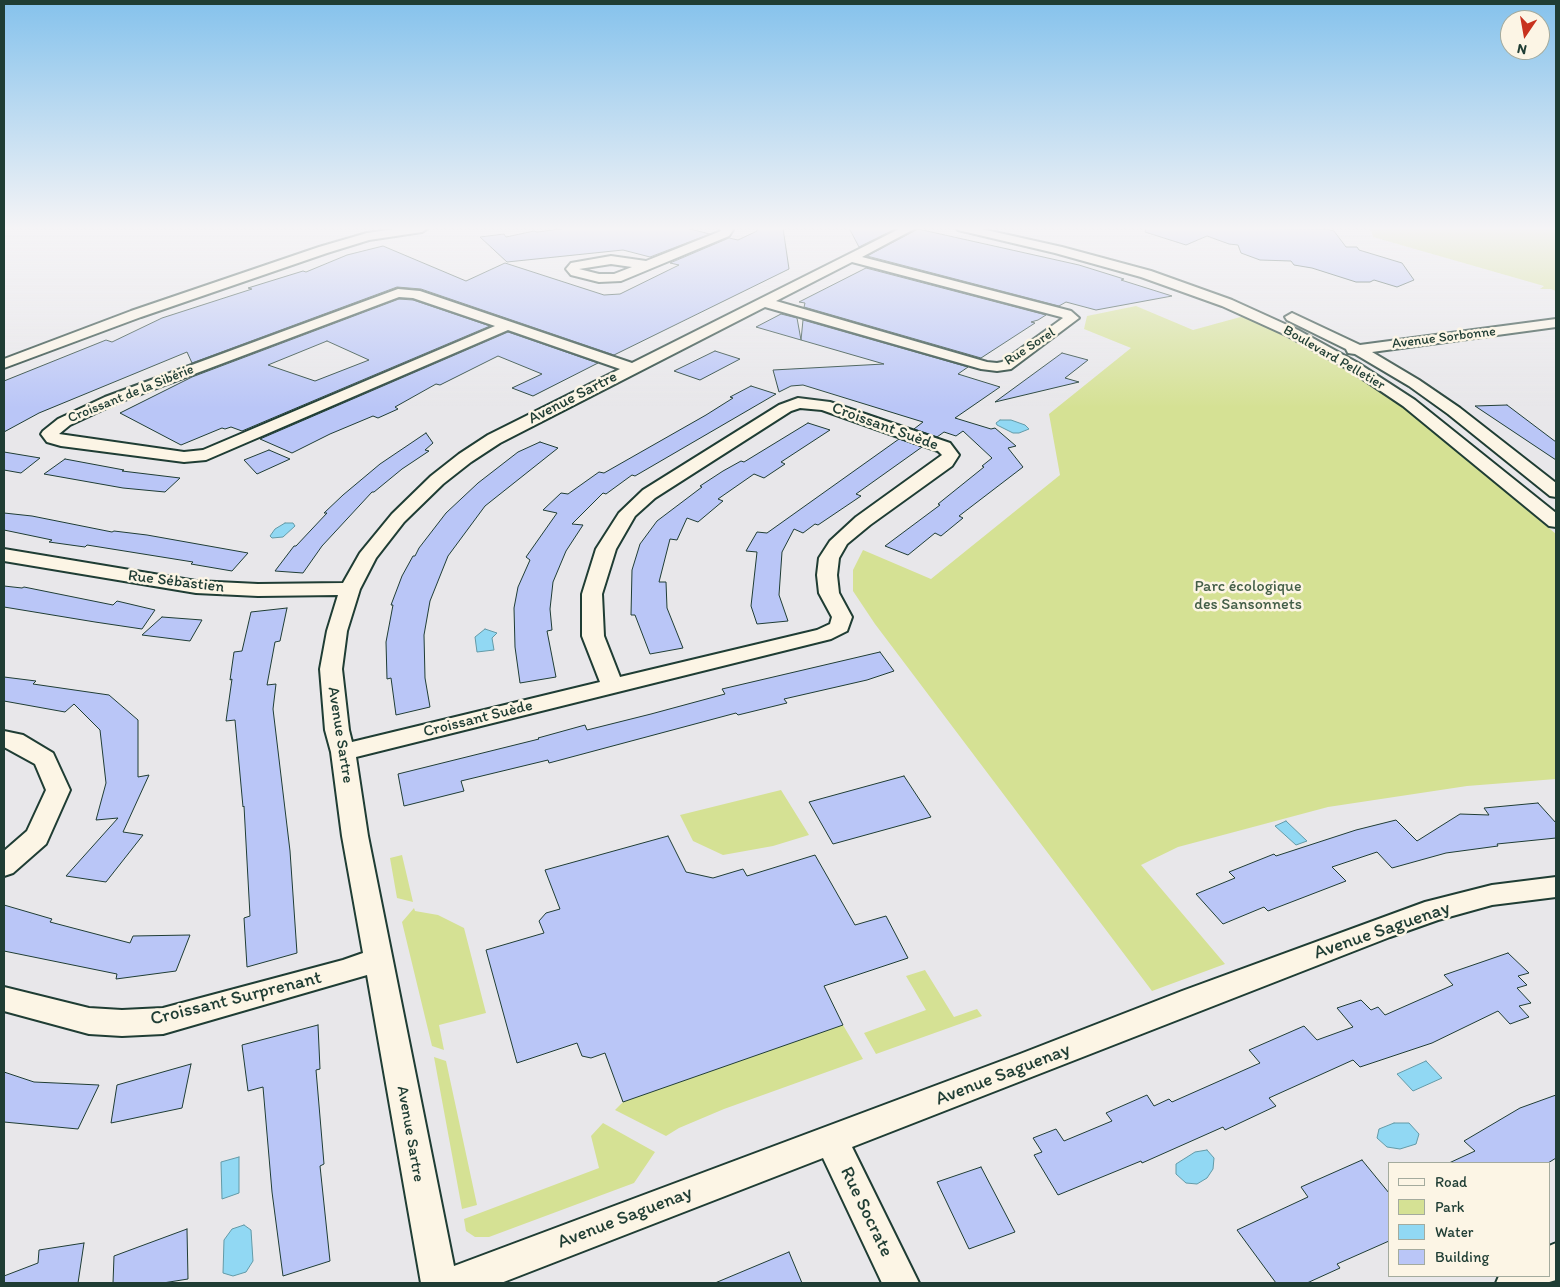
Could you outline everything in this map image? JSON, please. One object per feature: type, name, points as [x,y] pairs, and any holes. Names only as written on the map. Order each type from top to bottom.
[{"type":"street","points":[[4,364],[136,314],[212,288]]},
{"type":"street","name":"Avenue Sartre","points":[[438,1283],[355,836],[343,752],[337,730],[331,669],[337,631],[350,589],[367,557],[398,518],[437,480],[465,458],[494,439],[791,288]]},
{"type":"street","name":"Rue Sorel","points":[[763,302],[986,366],[997,367],[1006,366],[1072,318],[1066,314],[966,288]]},
{"type":"street","name":"Boulevard Pelletier","points":[[1186,288],[1241,309],[1332,354],[1410,403],[1556,522]]},
{"type":"street","points":[[1219,288],[1258,303]]},
{"type":"street","name":"Croissant de la Sibérie","points":[[506,326],[206,455],[184,458],[61,441],[53,438],[50,434],[64,422],[111,400],[398,292],[415,294],[632,368]]},
{"type":"street","name":"Boulevard Pelletier","points":[[1279,311],[1358,349],[1439,400],[1556,492]]},
{"type":"street","name":"Avenue Sorbonne","points":[[1332,354],[1358,349],[1556,324]]},
{"type":"street","name":"Croissant Suède","points":[[343,752],[824,635],[840,627],[842,617],[829,593],[827,575],[829,558],[839,541],[863,521],[946,462],[950,455],[944,447],[824,405],[798,403],[785,408],[649,494],[628,513],[606,549],[592,594],[592,636],[614,686]]},
{"type":"street","name":"Rue Sébastien","points":[[4,555],[196,587],[258,590],[350,589]]},
{"type":"street","points":[[4,739],[15,741],[46,759],[58,790],[37,837],[4,866]]},
{"type":"street","name":"Avenue Saguenay","points":[[456,1283],[665,1202],[832,1141],[1192,1000],[1435,910],[1492,896],[1556,886]]},
{"type":"street","name":"Croissant Surprenant","points":[[4,999],[89,1021],[122,1023],[163,1021],[346,971],[378,959]]},
{"type":"street","name":"Rue Socrate","points":[[832,1141],[901,1283]]},
{"type":"street","points":[[1514,1283],[1529,1277]]},
{"type":"green space","points":[[1556,288],[1556,291],[1551,289],[1540,289]]},
{"type":"green space","name":"Parc écologique des Sansonnets","points":[[1136,306],[1193,330],[1244,316],[1314,351],[1366,382],[1412,414],[1556,534],[1556,779],[1467,786],[1328,807],[1178,847],[1141,865],[1225,964],[1152,991],[875,624],[853,591],[853,570],[863,550],[931,579],[1060,475],[1049,414],[1131,348],[1084,329],[1087,316]]},
{"type":"green space","points":[[781,790],[809,835],[773,846],[723,855],[693,841],[680,815]]},
{"type":"green space","points":[[402,855],[413,902],[397,898],[390,858]]},
{"type":"green space","points":[[414,908],[415,911],[438,915],[464,928],[486,1013],[439,1025],[444,1050],[432,1046],[402,922]]},
{"type":"green space","points":[[925,970],[954,1017],[977,1009],[982,1016],[876,1054],[864,1033],[926,1010],[906,976]]},
{"type":"green space","points":[[843,1025],[863,1059],[724,1109],[679,1128],[666,1136],[615,1110],[623,1102]]},
{"type":"green space","points":[[434,1057],[446,1061],[477,1205],[462,1209]]},
{"type":"green space","points":[[603,1123],[655,1152],[634,1183],[489,1237],[475,1237],[466,1231],[464,1219],[599,1168],[591,1136]]},
{"type":"water","points":[[1000,420],[1011,420],[1025,425],[1029,429],[1013,433],[997,425],[996,423]]},
{"type":"water","points":[[285,523],[293,523],[295,526],[283,537],[272,538],[270,536],[275,529]]},
{"type":"water","points":[[485,629],[497,633],[492,638],[494,650],[477,652],[475,637]]},
{"type":"water","points":[[1286,821],[1307,841],[1296,845],[1275,826]]},
{"type":"water","points":[[1426,1061],[1442,1078],[1413,1091],[1397,1074]]},
{"type":"water","points":[[1394,1123],[1409,1123],[1419,1134],[1416,1144],[1400,1149],[1387,1147],[1377,1138],[1379,1129]]},
{"type":"water","points":[[1207,1150],[1214,1158],[1213,1169],[1207,1178],[1197,1184],[1186,1183],[1176,1174],[1176,1164],[1195,1152]]},
{"type":"water","points":[[239,1157],[239,1193],[222,1199],[221,1162]]},
{"type":"water","points":[[244,1225],[251,1230],[253,1261],[246,1272],[233,1276],[223,1273],[224,1240],[232,1229]]},
{"type":"building","points":[[248,288],[394,288],[192,363],[187,352],[39,413],[4,432],[4,381],[106,340],[112,342],[162,318],[252,289]]},
{"type":"building","points":[[410,288],[583,288],[604,295],[620,294],[632,288],[750,288],[614,355],[421,289]]},
{"type":"building","points":[[826,288],[943,288],[1046,315],[1031,322],[1035,323],[981,358],[804,307],[805,303],[799,302]]},
{"type":"building","points":[[990,288],[1147,288],[1172,296],[1096,310],[1066,302],[1059,306]]},
{"type":"building","points":[[399,299],[413,300],[490,326],[242,431],[231,427],[222,428],[181,445],[120,413],[192,377]],"holes":[[[327,341],[369,360],[315,381],[268,365]]]},
{"type":"building","points":[[781,314],[797,318],[801,340],[756,327]]},
{"type":"building","points":[[803,320],[968,367],[958,374],[1000,387],[955,418],[991,429],[995,428],[1016,446],[1008,448],[1023,467],[959,516],[963,518],[941,536],[935,533],[908,555],[885,546],[940,505],[938,504],[984,467],[982,466],[992,458],[963,431],[956,436],[944,432],[937,437],[914,429],[923,422],[803,385],[791,386],[779,392],[773,370],[884,364],[801,340]]},
{"type":"building","points":[[508,332],[598,363],[533,396],[512,388],[542,374],[498,356],[440,385],[436,384],[395,407],[398,409],[378,418],[373,416],[292,453],[260,439]]},
{"type":"building","points":[[715,351],[740,359],[700,380],[674,371]]},
{"type":"building","points":[[1062,353],[1088,360],[1065,378],[1079,382],[995,402]]},
{"type":"building","points":[[751,386],[776,394],[635,476],[632,475],[606,494],[603,493],[572,524],[583,525],[566,551],[553,582],[550,609],[552,630],[547,631],[556,677],[520,683],[515,647],[514,608],[518,587],[530,560],[526,557],[557,513],[543,510],[561,493],[568,494],[599,472],[604,473],[706,415],[733,398],[730,397]]},
{"type":"building","points":[[1507,405],[1556,442],[1556,460],[1475,406]]},
{"type":"building","points":[[808,423],[830,430],[781,462],[785,464],[764,478],[754,474],[718,499],[723,501],[698,522],[687,518],[677,540],[670,539],[659,582],[666,582],[667,608],[683,648],[650,654],[635,615],[631,615],[632,570],[640,544],[657,521],[702,487],[700,486]]},
{"type":"building","points":[[426,433],[433,443],[425,450],[429,451],[372,492],[322,546],[303,573],[275,571],[294,546],[343,495],[380,464]]},
{"type":"building","points":[[899,439],[922,447],[856,494],[861,496],[818,525],[815,524],[803,533],[794,529],[782,552],[779,595],[788,621],[757,624],[751,606],[757,552],[746,551],[757,532],[767,533]]},
{"type":"building","points":[[540,442],[558,448],[485,506],[448,556],[430,601],[424,635],[425,678],[430,707],[396,715],[391,678],[387,679],[386,642],[393,605],[391,605],[402,576],[413,556],[415,556],[446,513],[478,483],[518,452]]},
{"type":"building","points":[[269,450],[290,459],[257,474],[244,460]]},
{"type":"building","points":[[4,452],[40,458],[21,473],[4,470]]},
{"type":"building","points":[[65,459],[124,470],[122,471],[180,478],[165,492],[123,488],[44,474]]},
{"type":"building","points":[[4,513],[32,516],[112,532],[147,535],[248,553],[232,571],[191,564],[193,562],[87,545],[85,547],[49,542],[52,540],[4,530]]},
{"type":"building","points":[[4,586],[24,587],[113,605],[117,601],[155,610],[142,629],[95,622],[4,607]]},
{"type":"building","points":[[287,608],[280,641],[275,642],[267,685],[276,684],[273,709],[290,851],[297,953],[247,967],[244,918],[250,916],[244,806],[235,720],[226,721],[232,679],[230,680],[234,652],[242,651],[251,612]]},
{"type":"building","points":[[162,617],[202,620],[190,641],[142,635]]},
{"type":"building","points":[[880,652],[894,671],[867,680],[784,699],[787,703],[738,715],[736,713],[549,763],[548,760],[461,781],[464,791],[404,806],[398,774],[539,739],[585,725],[587,730],[651,714],[725,694],[722,689]]},
{"type":"building","points":[[4,677],[36,681],[33,684],[109,695],[138,720],[138,777],[149,775],[123,832],[143,835],[106,882],[66,876],[118,818],[96,820],[106,783],[100,730],[74,704],[65,712],[4,701]]},
{"type":"building","points":[[904,776],[931,817],[833,844],[809,802]]},
{"type":"building","points":[[1538,803],[1556,823],[1556,838],[1497,844],[1498,846],[1446,853],[1392,868],[1377,852],[1332,867],[1346,881],[1268,911],[1264,907],[1223,924],[1196,894],[1235,878],[1229,872],[1274,854],[1276,856],[1356,830],[1396,820],[1417,841],[1460,814],[1489,815],[1484,808]]},
{"type":"building","points":[[668,836],[686,872],[713,878],[743,869],[747,876],[815,855],[855,925],[886,916],[908,958],[824,986],[843,1025],[623,1102],[605,1053],[591,1058],[582,1056],[577,1043],[517,1063],[486,950],[544,933],[539,921],[546,913],[560,909],[545,870]]},
{"type":"building","points":[[4,905],[52,919],[50,922],[130,943],[133,936],[190,935],[176,971],[116,979],[117,974],[4,951]]},
{"type":"building","points":[[1508,953],[1529,973],[1518,976],[1527,985],[1517,988],[1531,1003],[1519,1006],[1529,1017],[1510,1024],[1498,1011],[1432,1043],[1360,1067],[1353,1060],[1269,1098],[1276,1106],[1225,1130],[1223,1127],[1142,1163],[1141,1161],[1058,1195],[1034,1155],[1042,1152],[1033,1138],[1056,1129],[1064,1141],[1112,1121],[1106,1113],[1147,1095],[1154,1106],[1169,1099],[1172,1102],[1260,1063],[1249,1050],[1304,1026],[1317,1040],[1353,1027],[1337,1008],[1361,1000],[1371,1010],[1378,1007],[1385,1015],[1453,985],[1444,975]]},
{"type":"building","points":[[318,1025],[320,1069],[316,1070],[324,1164],[320,1166],[330,1261],[283,1276],[272,1192],[263,1087],[248,1091],[242,1045]]},
{"type":"building","points":[[191,1064],[182,1108],[111,1123],[117,1085]]},
{"type":"building","points":[[4,1072],[34,1082],[99,1085],[78,1129],[4,1122]]},
{"type":"building","points":[[1556,1095],[1556,1158],[1550,1162],[1451,1162],[1475,1151],[1464,1141],[1520,1108]]},
{"type":"building","points":[[1362,1160],[1388,1192],[1388,1241],[1337,1264],[1340,1268],[1307,1283],[1276,1283],[1237,1230],[1308,1197],[1301,1187]]},
{"type":"building","points":[[981,1167],[1015,1232],[969,1249],[937,1182]]},
{"type":"building","points":[[187,1229],[188,1279],[163,1283],[113,1283],[114,1256]]},
{"type":"building","points":[[84,1243],[78,1283],[4,1283],[4,1276],[38,1263],[39,1250]]},
{"type":"building","points":[[789,1252],[802,1283],[715,1283]]}]
